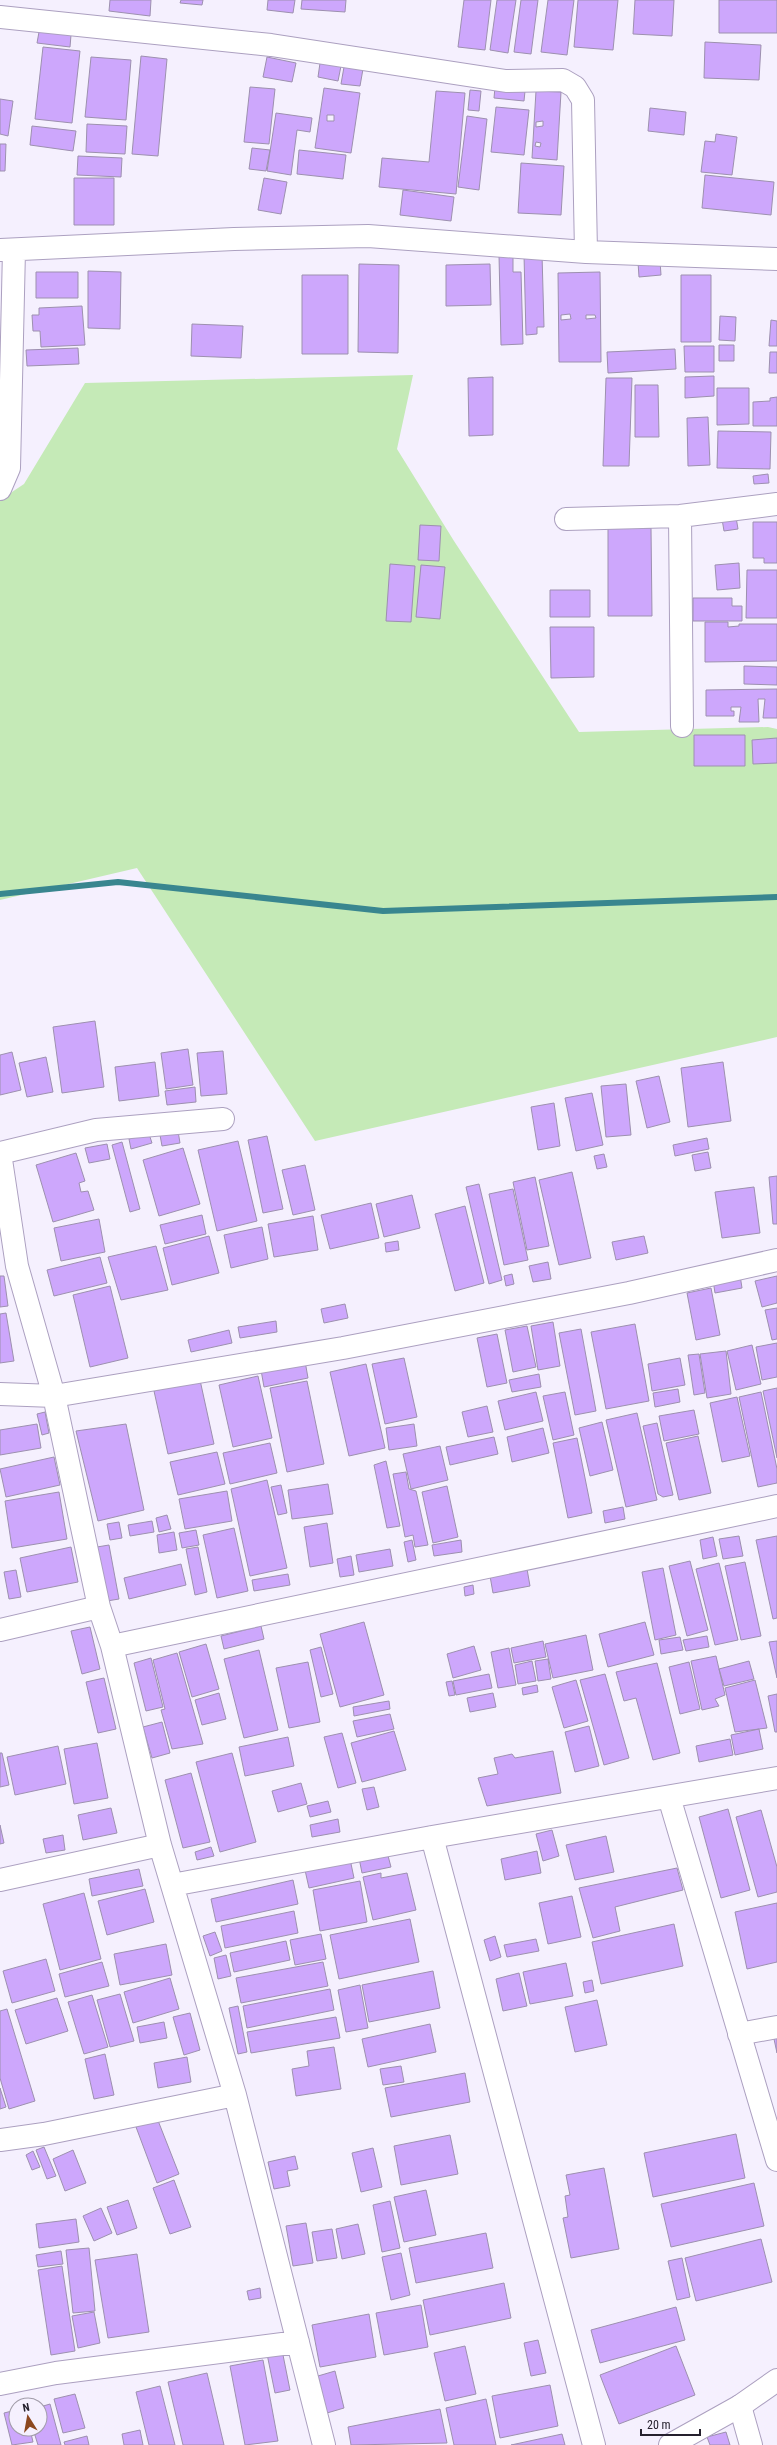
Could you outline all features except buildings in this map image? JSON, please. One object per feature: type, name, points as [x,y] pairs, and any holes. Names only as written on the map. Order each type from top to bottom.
[{"type":"street","points":[[0,17],[271,45],[506,81],[563,80],[575,87],[583,100],[586,252]]},
{"type":"street","points":[[0,489],[9,468],[7,250],[234,239],[368,236],[586,252],[777,259]]},
{"type":"street","points":[[566,519],[680,516],[777,504]]},
{"type":"street","points":[[680,516],[682,726]]},
{"type":"street","points":[[223,1119],[96,1130],[0,1153],[17,1266],[54,1396],[99,1607],[112,1646],[160,1845],[235,2095],[324,2445]]},
{"type":"street","points":[[0,1394],[54,1396],[342,1348],[629,1293],[777,1260]]},
{"type":"street","points":[[112,1646],[777,1506]]},
{"type":"street","points":[[0,1630],[99,1607]]},
{"type":"street","points":[[172,1885],[432,1837],[777,1778]]},
{"type":"street","points":[[669,1797],[777,2160]]},
{"type":"street","points":[[432,1837],[594,2445]]},
{"type":"street","points":[[0,1880],[160,1845]]},
{"type":"street","points":[[739,2034],[777,2027]]},
{"type":"street","points":[[0,2140],[44,2134],[235,2095]]},
{"type":"street","points":[[0,2384],[56,2373],[298,2342]]},
{"type":"street","points":[[670,2445],[740,2406],[777,2380]]},
{"type":"street","points":[[740,2406],[750,2445]]},
{"type":"green space","points":[[413,375],[397,449],[454,541],[579,732],[768,727],[777,729],[777,1037],[315,1141],[137,868],[0,900],[0,500],[24,484],[85,383]]},
{"type":"waterway","points":[[0,894],[118,882],[383,911],[777,897]]}]
